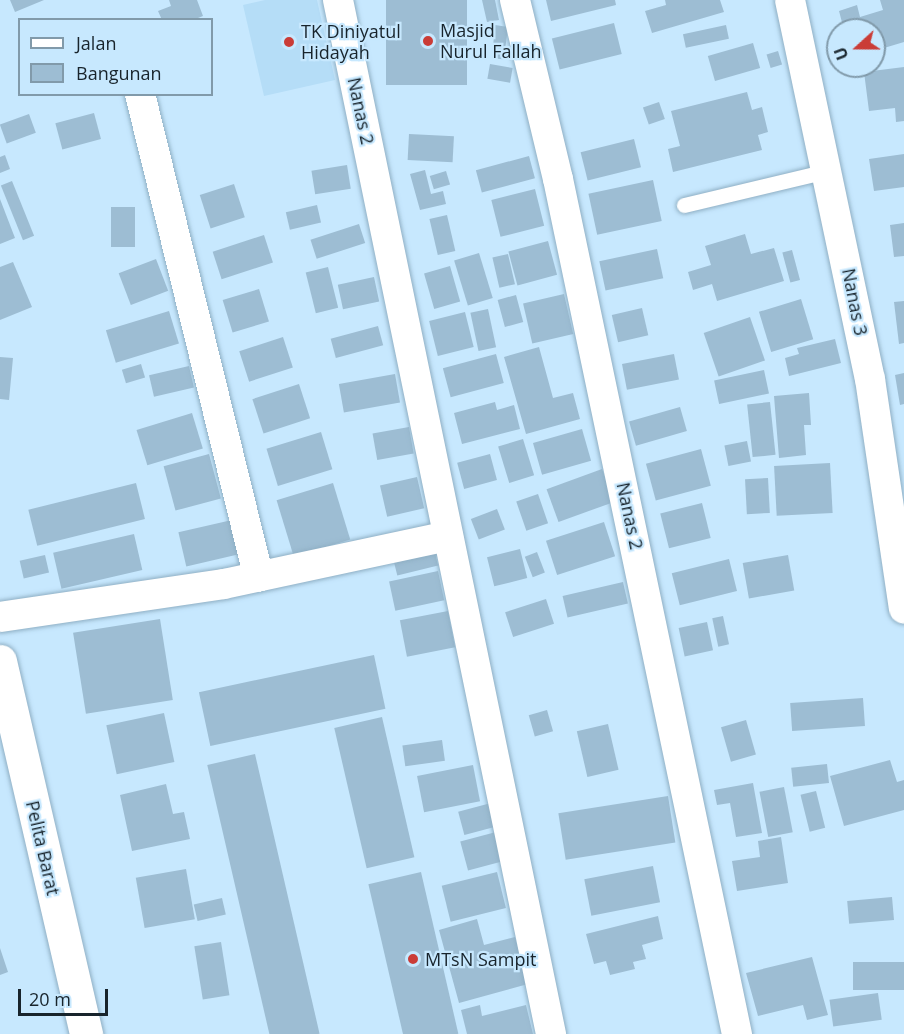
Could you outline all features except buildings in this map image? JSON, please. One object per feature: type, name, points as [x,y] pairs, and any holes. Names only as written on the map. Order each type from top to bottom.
[{"type":"street","name":"Nanas 2","points":[[338,0],[551,1034]]},
{"type":"street","name":"Nanas 2","points":[[514,0],[558,179],[737,1034]]},
{"type":"street","name":"Nanas 3","points":[[790,0],[870,379],[904,608]]},
{"type":"street","points":[[140,96],[259,577]]},
{"type":"street","points":[[0,617],[147,597],[259,577],[448,536]]},
{"type":"street","name":"Pelita Barat","points":[[0,661],[86,1034]]},
{"type":"lane","points":[[684,205],[827,171]]},
{"type":"shaded area","name":"TK Diniyatul Hidayah","points":[[265,0],[317,0],[335,80],[264,96],[243,5]]},
{"type":"place","name":"Masjid Nurul Fallah","points":[[428,41]]},
{"type":"place","name":"TK Diniyatul Hidayah","points":[[289,42]]},
{"type":"place","name":"MTsN Sampit","points":[[413,959]]}]
